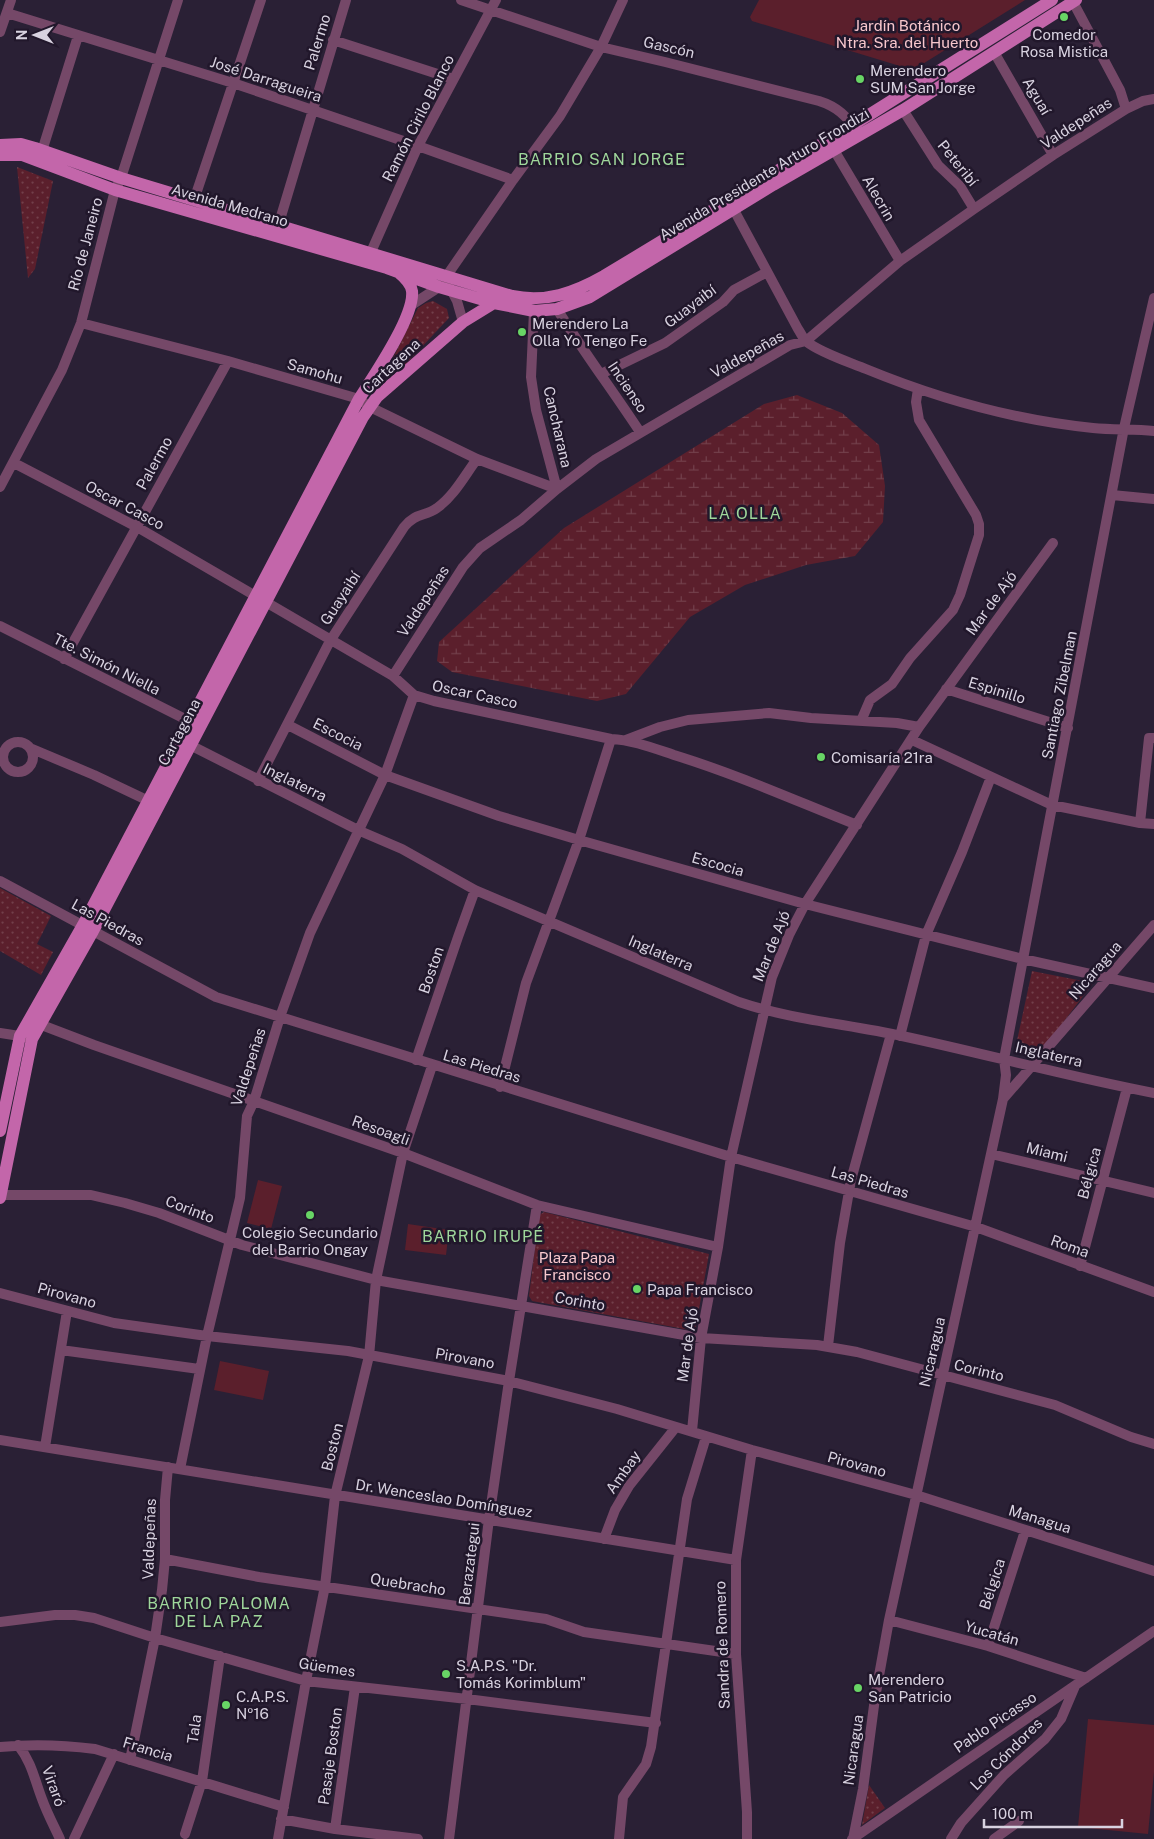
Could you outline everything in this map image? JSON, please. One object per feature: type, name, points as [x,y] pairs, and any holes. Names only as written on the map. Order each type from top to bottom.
[{"type":"main road","name":"Avenida Presidente Arturo Frondizi","points":[[448,275],[512,296],[528,299],[548,298],[590,284],[855,131],[999,33],[1052,0]]},
{"type":"main road","name":"Avenida Presidente Arturo Frondizi","points":[[444,289],[494,303],[534,311],[557,309],[590,297],[834,150],[855,131],[903,110],[1074,1]]},
{"type":"main road","points":[[999,33],[1006,45]]},
{"type":"main road","name":"Avenida Medrano","points":[[0,145],[21,144],[121,178],[194,200],[276,231],[444,289]]},
{"type":"main road","name":"Avenida Medrano","points":[[0,155],[22,155],[115,190],[276,231],[371,252],[448,275]]},
{"type":"main road","points":[[396,271],[410,285],[412,292],[410,306]]},
{"type":"main road","name":"Cartagena","points":[[261,599],[377,397],[463,322],[494,303]]},
{"type":"main road","name":"Cartagena","points":[[0,1196],[26,1037],[39,1024],[261,599],[359,398],[385,359],[410,306]]},
{"type":"main road","points":[[385,359],[390,371],[395,374],[405,374]]},
{"type":"main road","name":"Cartagena","points":[[154,804],[190,745],[195,725]]},
{"type":"main road","name":"Cartagena","points":[[0,1131],[26,1037],[88,928]]},
{"type":"street","points":[[0,32],[3,18],[11,0]]},
{"type":"street","name":"Río de Janeiro","points":[[0,487],[62,370],[81,322],[115,190],[121,178],[178,0]]},
{"type":"street","points":[[194,200],[261,0]]},
{"type":"street","name":"Palermo","points":[[276,231],[346,0]]},
{"type":"street","name":"Gascón","points":[[461,0],[601,47],[819,101],[839,110],[855,131]]},
{"type":"street","name":"Ramón Cirilo Blanco","points":[[371,252],[418,146],[496,0]]},
{"type":"street","points":[[410,306],[444,289],[448,275],[513,180],[560,116],[601,47],[623,0]]},
{"type":"street","points":[[1074,1],[1120,90],[1126,109]]},
{"type":"street","name":"José Darragueira","points":[[3,18],[78,36],[233,83],[513,180]]},
{"type":"street","points":[[42,151],[78,36]]},
{"type":"street","points":[[333,40],[453,79]]},
{"type":"street","name":"Aguaí","points":[[994,52],[1054,155]]},
{"type":"street","name":"Valdepeñas","points":[[393,676],[463,567],[480,548],[521,520],[596,459],[790,345],[806,341],[900,261],[974,209],[1126,109],[1154,98]]},
{"type":"street","name":"Peteribí","points":[[903,110],[938,165],[960,186],[974,209]]},
{"type":"street","name":"Alecrin","points":[[834,150],[900,261]]},
{"type":"street","points":[[734,210],[806,341],[832,356],[918,389],[977,408],[1024,418],[1094,428],[1154,431]]},
{"type":"street","name":"Guayaibí","points":[[601,374],[665,343],[723,302],[734,290],[768,272]]},
{"type":"street","points":[[444,289],[457,301],[463,322]]},
{"type":"street","name":"Santiago Zibelman","points":[[1003,1099],[1006,1075],[1004,1059],[1023,958],[1124,428],[1150,336],[1154,298]]},
{"type":"street","name":"Incienso","points":[[557,309],[576,341],[640,432]]},
{"type":"street","name":"Cancharana","points":[[534,311],[531,377],[536,410],[557,489]]},
{"type":"street","name":"Samohu","points":[[81,322],[359,398],[370,407],[477,459],[557,489]]},
{"type":"street","name":"Palermo","points":[[64,659],[228,361]]},
{"type":"street","points":[[861,721],[870,700],[892,684],[910,658],[953,610],[960,595],[979,535],[979,524],[976,515],[919,420],[916,402],[918,389]]},
{"type":"street","name":"Guayaibí","points":[[258,780],[330,641],[410,519],[435,510],[445,501],[477,459]]},
{"type":"street","name":"Oscar Casco","points":[[14,463],[136,527],[261,599],[330,641],[393,676],[414,695],[434,702],[626,740],[744,779],[856,826]]},
{"type":"street","points":[[1112,495],[1154,499]]},
{"type":"street","name":"Mar de Ajó","points":[[692,1431],[701,1338],[718,1247],[731,1158],[772,977],[789,935],[805,904],[919,727],[1053,543]]},
{"type":"street","name":"Tte. Simón Niella","points":[[0,626],[195,725]]},
{"type":"street","name":"Espinillo","points":[[946,689],[1068,728]]},
{"type":"street","name":"Valdepeñas","points":[[180,1469],[207,1336],[240,1198],[247,1116],[254,1101],[280,1017],[310,933],[385,775],[414,695]]},
{"type":"street","points":[[626,740],[660,727],[688,720],[769,713],[811,718],[897,723],[919,727]]},
{"type":"street","name":"Escocia","points":[[288,725],[385,775],[499,816],[805,904],[926,935],[1154,988]]},
{"type":"street","points":[[500,1087],[526,983],[579,840],[611,738]]},
{"type":"street","points":[[1140,823],[1151,738]]},
{"type":"street","points":[[912,740],[1052,805],[1140,823],[1154,824]]},
{"type":"street","name":"Inglaterra","points":[[190,745],[360,831],[402,849],[475,890],[739,1002],[764,1010],[896,1035],[1154,1093]]},
{"type":"street","points":[[30,748],[94,775],[154,804]]},
{"type":"street","points":[[828,1346],[840,1243],[851,1180],[926,935],[962,852],[990,776]]},
{"type":"street","name":"Las Piedras","points":[[0,881],[216,997],[731,1158],[976,1227]]},
{"type":"street","name":"Boston","points":[[416,1060],[475,890]]},
{"type":"street","name":"Nicaragua","points":[[852,1839],[863,1789],[875,1698],[889,1620],[1003,1099],[1154,925]]},
{"type":"street","name":"Resoagli","points":[[39,1024],[403,1153],[537,1205],[718,1247]]},
{"type":"street","points":[[0,1033],[26,1037]]},
{"type":"street","name":"Boston","points":[[278,1839],[325,1586],[335,1496],[369,1356],[376,1280],[403,1153],[432,1066]]},
{"type":"street","name":"Bélgica","points":[[1080,1266],[1127,1088]]},
{"type":"street","name":"Miami","points":[[991,1154],[1154,1193]]},
{"type":"street","name":"Corinto","points":[[0,1196],[91,1196],[125,1202],[231,1241],[376,1280],[701,1338],[828,1346],[856,1352],[1055,1405],[1131,1437],[1154,1444]]},
{"type":"street","name":"Berazategui","points":[[449,1839],[509,1381],[537,1205]]},
{"type":"street","name":"Roma","points":[[976,1227],[1154,1292]]},
{"type":"street","name":"Pirovano","points":[[0,1293],[114,1323],[207,1336],[348,1351],[509,1381],[676,1426],[706,1437],[916,1495]]},
{"type":"street","points":[[45,1447],[67,1311]]},
{"type":"street","points":[[61,1350],[200,1369]]},
{"type":"street","name":"Ambay","points":[[604,1539],[616,1510],[629,1486],[676,1426]]},
{"type":"street","points":[[619,1839],[623,1797],[646,1764],[656,1723],[687,1499],[706,1437]]},
{"type":"street","name":"Dr. Wenceslao Domínguez","points":[[0,1440],[736,1560]]},
{"type":"street","name":"Sandra de Romero","points":[[747,1839],[747,1812],[736,1654],[736,1560],[752,1450]]},
{"type":"street","name":"Valdepeñas","points":[[130,1760],[156,1638],[165,1559],[163,1526],[168,1467]]},
{"type":"street","name":"Managua","points":[[916,1495],[1154,1571]]},
{"type":"street","name":"Bélgica","points":[[988,1646],[1025,1531]]},
{"type":"street","name":"Quebracho","points":[[165,1559],[259,1577],[546,1619],[584,1632],[736,1654]]},
{"type":"street","name":"Güemes","points":[[0,1622],[55,1615],[94,1618],[156,1638],[306,1681],[656,1723]]},
{"type":"street","name":"Yucatán","points":[[889,1620],[988,1646],[1086,1678]]},
{"type":"street","name":"Pablo Picasso","points":[[852,1839],[1154,1631]]},
{"type":"street","name":"Tala","points":[[185,1834],[202,1781],[220,1656]]},
{"type":"street","name":"Los Cóndores","points":[[951,1839],[961,1822],[1004,1775],[1050,1732],[1061,1719],[1075,1686]]},
{"type":"street","name":"Pasaje Boston","points":[[335,1829],[355,1687]]},
{"type":"street","name":"Francia","points":[[0,1747],[18,1745],[95,1748],[284,1807]]},
{"type":"street","name":"Viraró","points":[[18,1745],[27,1757],[33,1770],[42,1800],[60,1839]]},
{"type":"street","points":[[74,1839],[114,1754]]},
{"type":"street","points":[[281,1819],[335,1829],[418,1839]]},
{"type":"street","points":[[994,1839],[1019,1821]]},
{"type":"green space","name":"Jardín Botánico Ntra. Sra. del Huerto","points":[[759,0],[1025,0],[913,70],[752,21],[750,17]]},
{"type":"green space","points":[[17,167],[53,181],[35,269],[28,278]]},
{"type":"green space","points":[[433,301],[447,309],[449,318],[402,368],[398,368],[392,360],[418,308]]},
{"type":"green space","name":"LA OLLA","points":[[797,395],[842,413],[879,445],[885,486],[883,522],[855,556],[806,565],[745,585],[690,617],[626,694],[597,701],[452,672],[437,661],[439,642],[564,528],[764,404]]},
{"type":"green space","points":[[0,888],[51,916],[37,944],[53,952],[41,975],[0,951]]},
{"type":"green space","points":[[1032,971],[1093,983],[1040,1053],[1015,1050]]},
{"type":"green space","points":[[258,1180],[282,1186],[271,1229],[247,1223]]},
{"type":"green space","name":"Plaza Papa Francisco","points":[[544,1212],[709,1254],[695,1331],[532,1301],[529,1296],[539,1215]]},
{"type":"green space","points":[[408,1224],[449,1230],[446,1255],[405,1250]]},
{"type":"green space","points":[[220,1361],[269,1371],[263,1400],[214,1390]]},
{"type":"green space","points":[[1088,1719],[1154,1725],[1154,1772],[1148,1834],[1078,1827]]},
{"type":"green space","points":[[869,1785],[885,1808],[862,1825]]},
{"type":"place","name":"Comedor Rosa Mistica","points":[[1064,17]]},
{"type":"place","name":"Merendero SUM San Jorge","points":[[860,79]]},
{"type":"place","name":"Merendero La Olla Yo Tengo Fe","points":[[522,332]]},
{"type":"place","name":"Comisaría 21ra","points":[[821,757]]},
{"type":"place","name":"Colegio Secundario del Barrio Ongay","points":[[310,1215]]},
{"type":"place","name":"Papa Francisco","points":[[637,1289]]},
{"type":"place","name":"S.A.P.S. \"Dr. Tomás Korimblum\"","points":[[446,1674]]},
{"type":"place","name":"Merendero San Patricio","points":[[858,1688]]},
{"type":"place","name":"C.A.P.S. Nº16","points":[[226,1705]]},
{"type":"district","name":"BARRIO SAN JORGE","points":[[602,159]]},
{"type":"district","name":"LA OLLA","points":[[745,513]]},
{"type":"district","name":"BARRIO IRUPÉ","points":[[483,1236]]},
{"type":"district","name":"BARRIO PALOMA DE LA PAZ","points":[[219,1612]]}]
